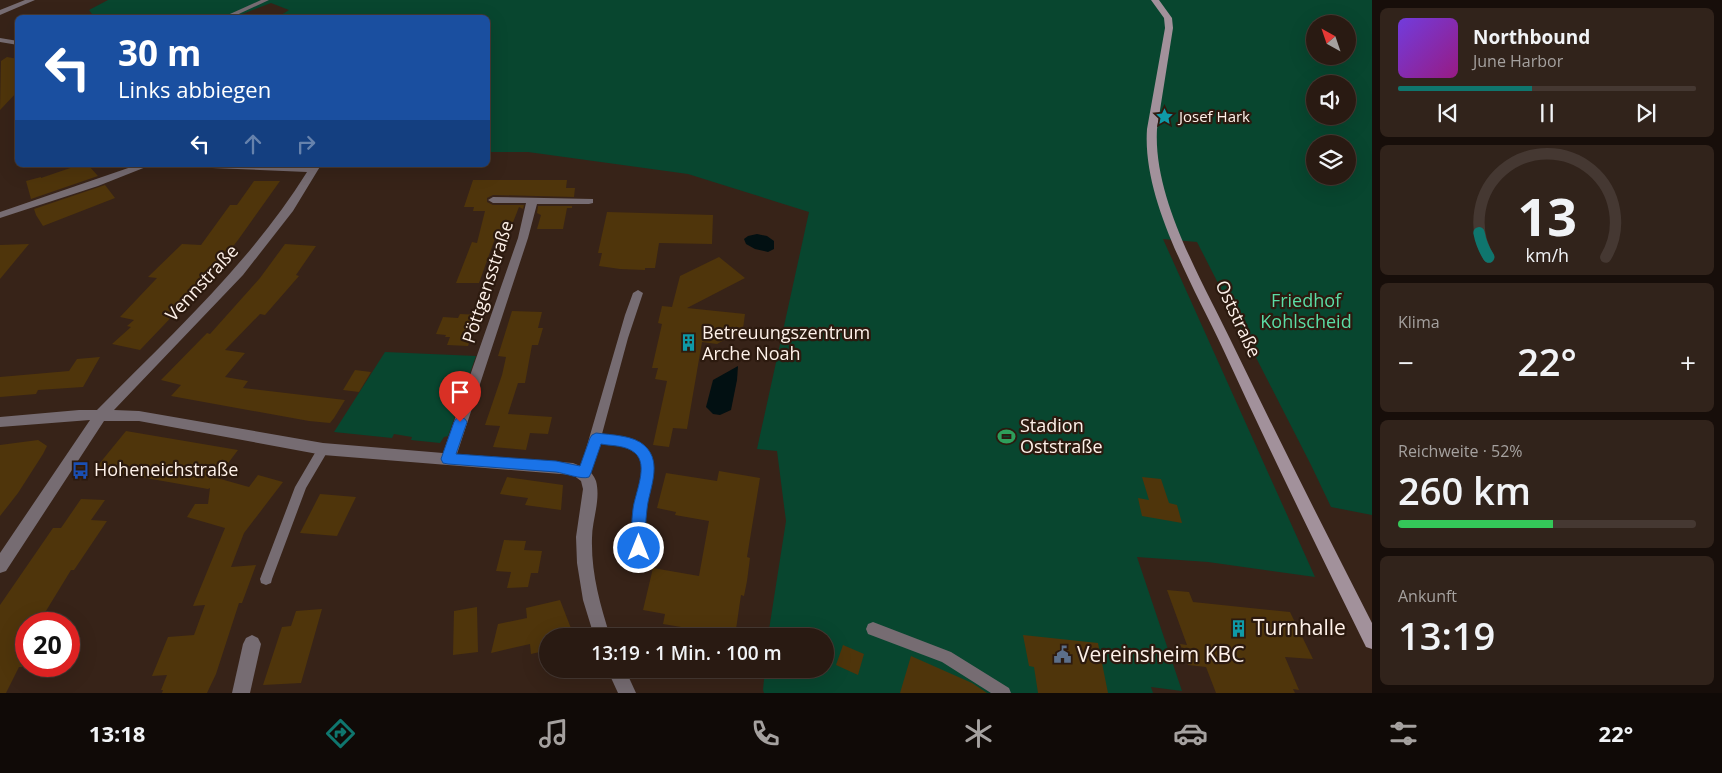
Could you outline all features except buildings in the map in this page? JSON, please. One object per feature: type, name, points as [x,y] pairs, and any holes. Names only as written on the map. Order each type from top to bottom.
[{"type":"street","points":[[0,13],[31,0]]},
{"type":"street","name":"Oststraße","points":[[1155,0],[1168,18],[1169,28],[1152,129],[1151,145],[1156,184],[1174,232],[1282,461],[1372,641]]},
{"type":"street","points":[[0,40],[15,42]]},
{"type":"street","points":[[0,215],[141,167]]},
{"type":"street","name":"Vennstraße","points":[[0,566],[101,415],[239,272],[289,209],[315,167]]},
{"type":"street","points":[[493,200],[589,201]]},
{"type":"street","name":"Pöttgensstraße","points":[[448,459],[523,238],[532,201]]},
{"type":"street","points":[[0,422],[101,415],[139,416],[323,449],[556,466],[585,473],[589,481],[590,493],[584,536],[585,569],[591,604],[599,628]]},
{"type":"street","points":[[241,693],[252,644]]},
{"type":"street","points":[[620,678],[627,693]]},
{"type":"lane","points":[[231,15],[266,0]]},
{"type":"lane","points":[[585,473],[628,320],[638,293]]},
{"type":"lane","points":[[596,438],[631,444],[641,450],[647,461],[647,473],[640,509],[640,562]]},
{"type":"lane","points":[[266,579],[301,487],[323,449]]},
{"type":"lane","points":[[873,629],[946,656],[1004,693]]},
{"type":"green space","name":"Friedhof Kohlscheid","points":[[108,0],[1372,0],[1372,515],[1331,507],[1197,242],[1163,239],[1315,577],[1208,562],[1137,557],[1182,691],[1151,687],[1153,693],[764,693],[764,678],[834,678],[834,628],[769,628],[786,521],[777,451],[757,449],[809,212],[688,174],[528,152],[490,152],[490,15],[281,15],[289,10],[271,3],[240,15],[93,15],[89,10]]},
{"type":"green space","points":[[385,352],[476,356],[448,436],[444,437],[440,443],[411,440],[412,437],[394,434],[392,438],[334,432]]},
{"type":"shaded area","points":[[757,234],[767,236],[774,241],[774,249],[768,252],[755,249],[746,244],[744,239]]},
{"type":"shaded area","points":[[738,366],[731,410],[720,415],[713,414],[706,407],[713,380]]},
{"type":"place","name":"Josef Hark","points":[[1165,117]]},
{"type":"place","name":"Betreuungszentrum Arche Noah","points":[[688,343]]},
{"type":"place","name":"Stadion Oststraße","points":[[1006,436]]},
{"type":"place","name":"Hoheneichstraße","points":[[80,470]]},
{"type":"place","name":"Turnhalle","points":[[1239,628]]},
{"type":"place","name":"Vereinsheim KBC","points":[[1063,655]]},
{"type":"route","points":[[460,422],[448,459],[556,466],[585,473],[596,438],[631,444],[641,450],[647,461],[647,473],[640,509],[639,548]]}]
